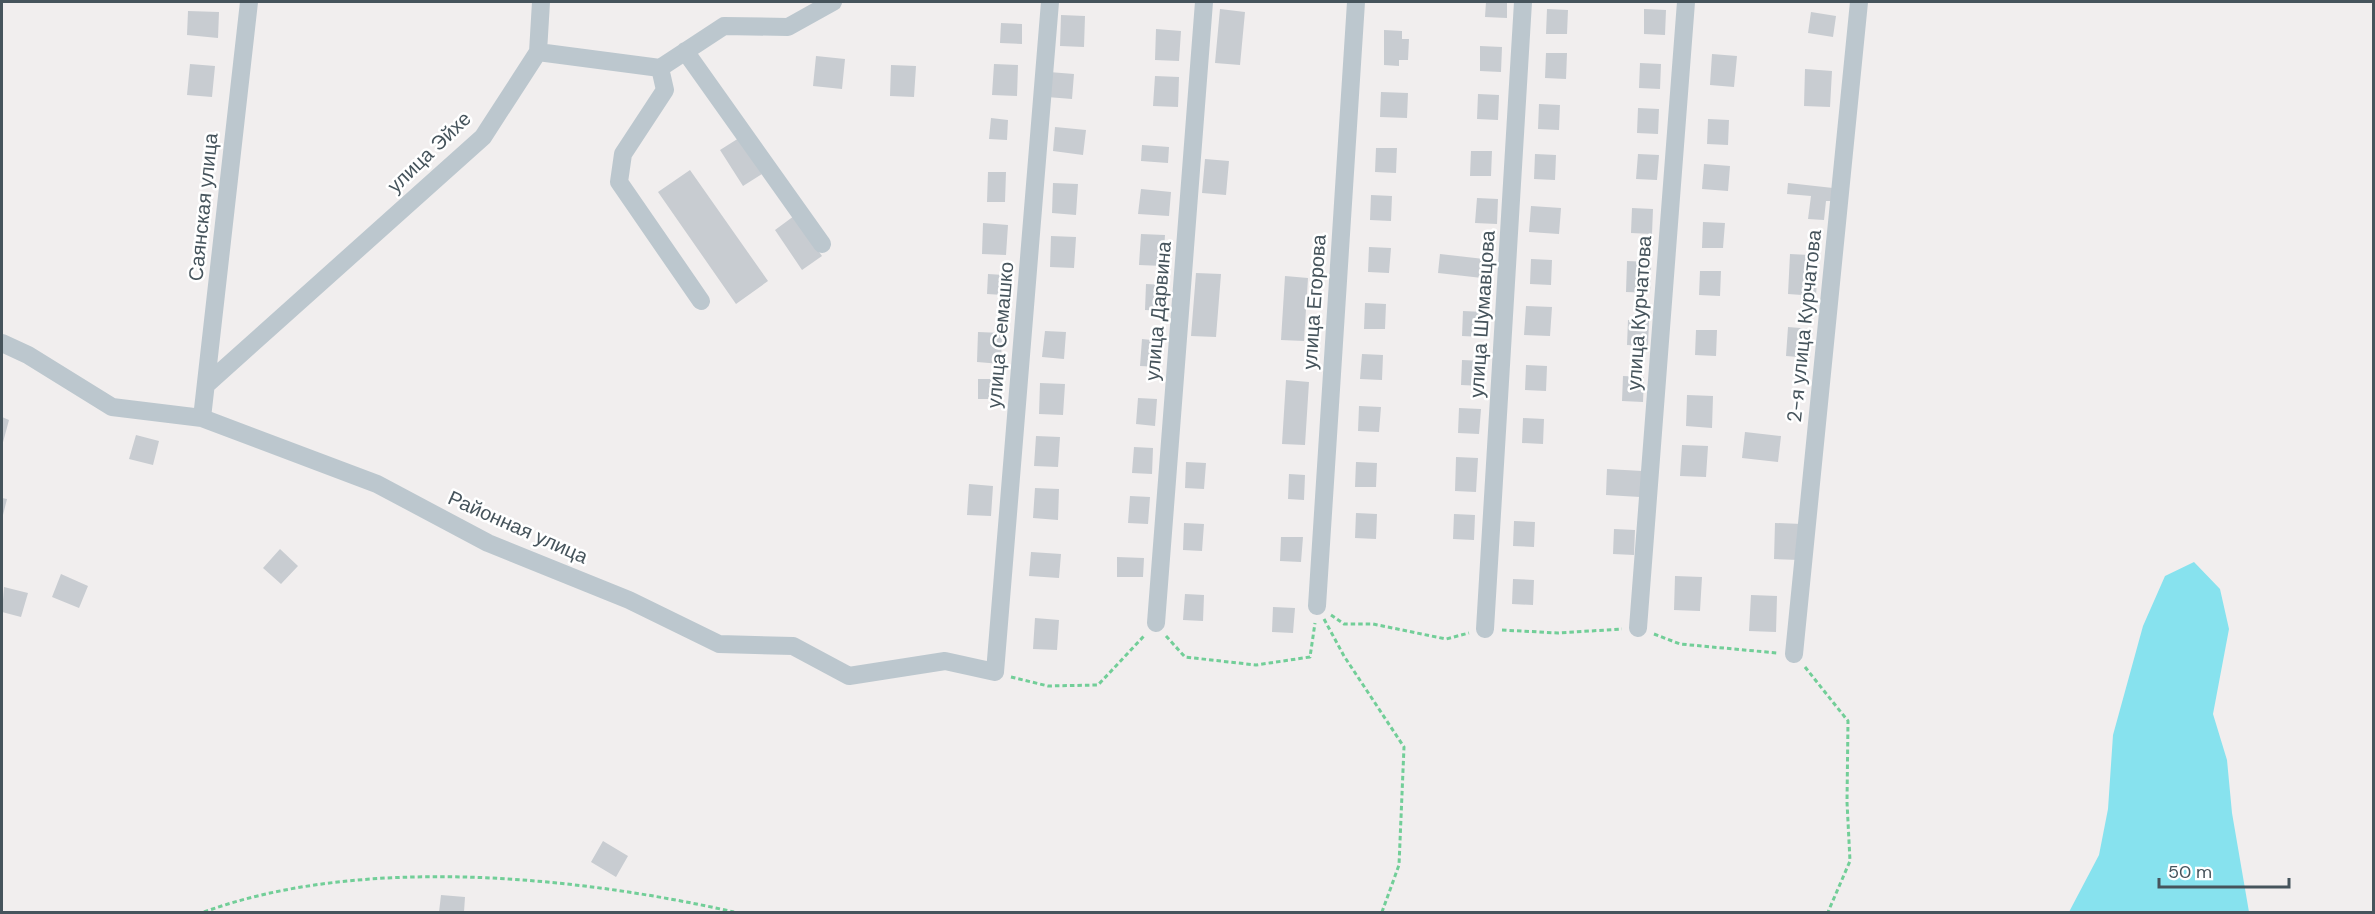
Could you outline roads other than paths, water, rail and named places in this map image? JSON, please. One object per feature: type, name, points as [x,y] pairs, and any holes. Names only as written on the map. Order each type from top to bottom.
[{"type":"street","name":"Саянская улица","points":[[202,418],[249,2]]},
{"type":"street","points":[[541,2],[538,52],[660,68],[724,26],[788,27],[833,2]]},
{"type":"street","name":"улица Семашко","points":[[995,672],[1050,2]]},
{"type":"street","name":"улица Дарвина","points":[[1155,624],[1204,2]]},
{"type":"street","name":"улица Егорова","points":[[1317,606],[1356,2]]},
{"type":"street","name":"улица Шумавцова","points":[[1485,629],[1523,2]]},
{"type":"street","name":"улица Курчатова","points":[[1638,628],[1686,2]]},
{"type":"street","name":"2-я улица Курчатова","points":[[1794,654],[1860,2]]},
{"type":"street","points":[[685,51],[822,244]]},
{"type":"street","name":"улица Эйхе","points":[[206,385],[483,137],[538,52]]},
{"type":"street","points":[[660,68],[665,90],[623,154],[619,182],[701,302]]},
{"type":"street","name":"Районная улица","points":[[2,343],[28,355],[112,407],[202,418],[377,484],[488,543],[630,600],[719,644],[793,646],[849,676],[945,661],[995,672]]},
{"type":"water","points":[[2194,562],[2220,589],[2229,629],[2213,714],[2227,760],[2232,813],[2249,912],[2069,912],[2099,855],[2108,809],[2113,735],[2143,626],[2165,576]]}]
